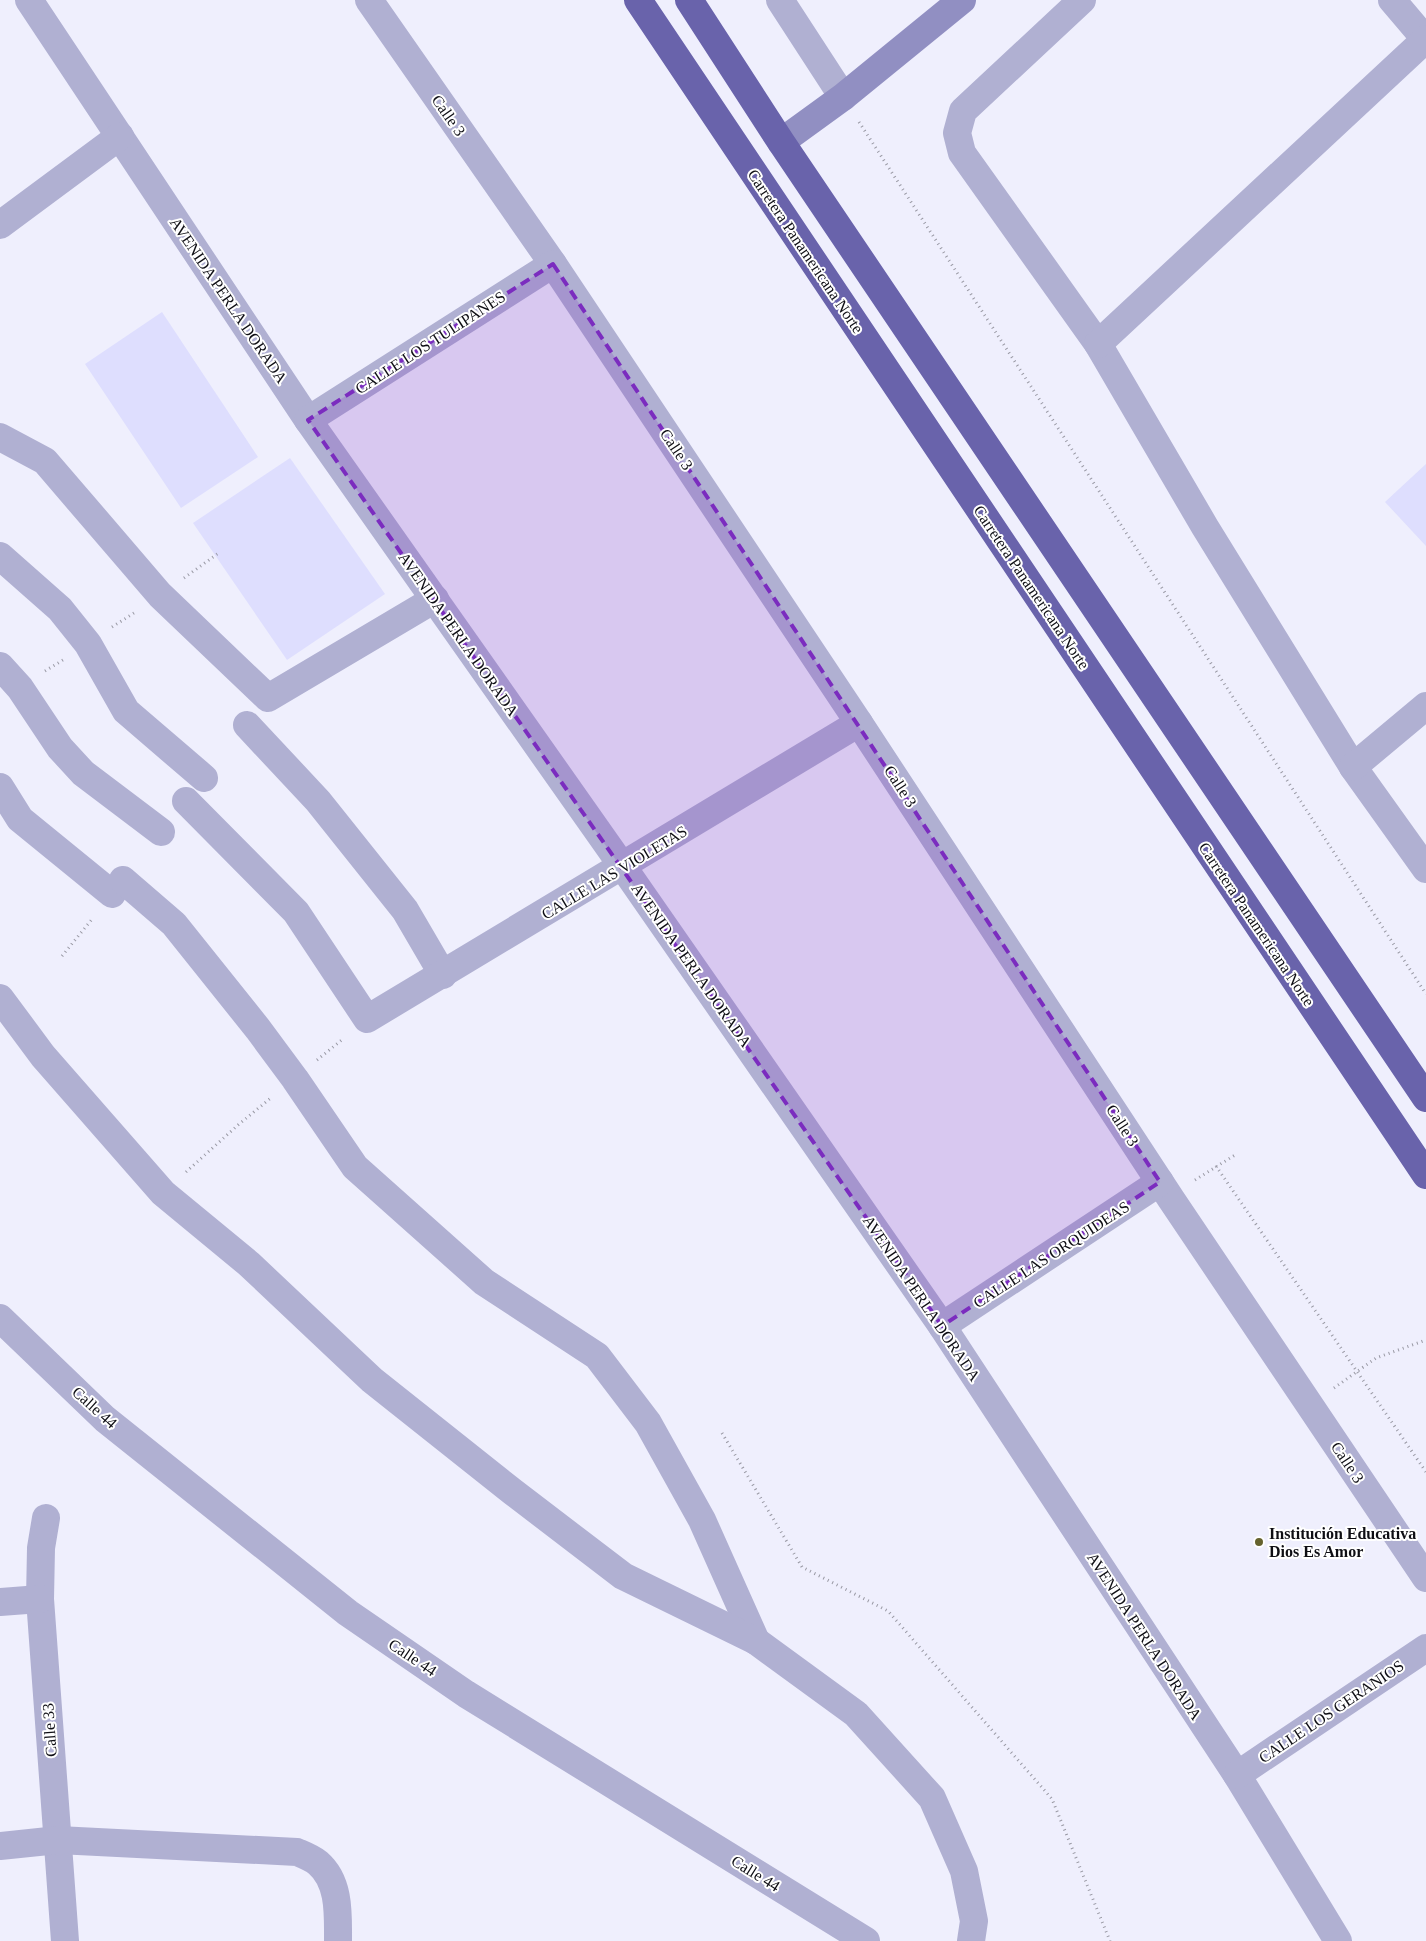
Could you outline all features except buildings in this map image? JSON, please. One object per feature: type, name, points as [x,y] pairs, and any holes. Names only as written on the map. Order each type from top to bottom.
[{"type":"highway","name":"Carretera Panamericana Norte","points":[[638,0],[1426,1175]]},
{"type":"highway","points":[[689,0],[781,142],[1198,757],[1426,1098]]},
{"type":"street","name":"AVENIDA PERLA DORADA","points":[[29,0],[308,420],[623,866],[942,1326],[1236,1775],[1338,1941]]},
{"type":"street","name":"Calle 3","points":[[369,0],[552,264],[859,723],[1166,1190],[1426,1578]]},
{"type":"street","points":[[780,0],[843,97]]},
{"type":"street","points":[[781,142],[843,97],[962,0]]},
{"type":"street","points":[[1082,0],[963,111],[957,132],[962,153],[1098,344],[1206,527],[1353,767],[1426,869]]},
{"type":"street","points":[[1098,344],[1426,40],[1392,0]]},
{"type":"street","points":[[0,225],[120,136]]},
{"type":"street","name":"CALLE LOS TULIPANES","points":[[308,420],[552,264]]},
{"type":"street","points":[[0,437],[45,462],[160,595],[268,698],[435,599]]},
{"type":"street","points":[[0,556],[60,609],[88,644],[126,711],[204,778]]},
{"type":"street","points":[[0,666],[20,688],[60,748],[83,773],[162,832]]},
{"type":"street","points":[[1353,767],[1426,706]]},
{"type":"street","name":"CALLE LAS VIOLETAS","points":[[367,1019],[859,723]]},
{"type":"street","points":[[247,725],[318,801],[405,910],[443,975]]},
{"type":"street","points":[[0,787],[20,819],[117,887],[174,924],[258,1029],[295,1079],[355,1167],[484,1282],[597,1356],[648,1423],[702,1520],[756,1641]]},
{"type":"street","points":[[186,801],[296,912],[367,1019]]},
{"type":"street","points":[[0,998],[43,1056],[163,1193],[249,1264],[372,1380],[623,1576],[756,1641],[856,1714],[932,1798],[964,1871],[974,1921],[971,1941]]},
{"type":"street","name":"CALLE LAS ORQUIDEAS","points":[[942,1326],[1166,1190]]},
{"type":"street","name":"Calle 44","points":[[0,1318],[105,1419],[348,1613],[466,1694],[866,1941]]},
{"type":"street","name":"Calle 33","points":[[46,1518],[42,1548],[40,1599],[65,1941]]},
{"type":"street","points":[[0,1602],[40,1599]]},
{"type":"street","name":"CALLE LOS GERANIOS","points":[[1236,1775],[1426,1648]]},
{"type":"street","points":[[0,1846],[58,1840],[297,1852],[317,1863],[330,1877],[336,1896],[338,1941]]},
{"type":"path","points":[[843,97],[1426,994]]},
{"type":"path","points":[[160,595],[220,552]]},
{"type":"path","points":[[163,1193],[238,1125],[367,1019]]},
{"type":"path","points":[[1166,1190],[1235,1155]]},
{"type":"path","points":[[1216,1166],[1358,1370],[1426,1472]]},
{"type":"path","points":[[1312,1408],[1321,1398],[1376,1358],[1426,1340]]},
{"type":"path","points":[[722,1433],[802,1567],[888,1611],[1052,1799],[1110,1941]]},
{"type":"highlighted area","points":[[553,264],[1160,1182],[942,1326],[308,420]]},
{"type":"shaded area","points":[[162,312],[258,457],[181,508],[85,364]]},
{"type":"shaded area","points":[[290,458],[385,594],[287,660],[193,523]]},
{"type":"shaded area","points":[[1426,464],[1426,546],[1385,502]]},
{"type":"place","name":"Institución Educativa Dios Es Amor","points":[[1259,1542]]}]
